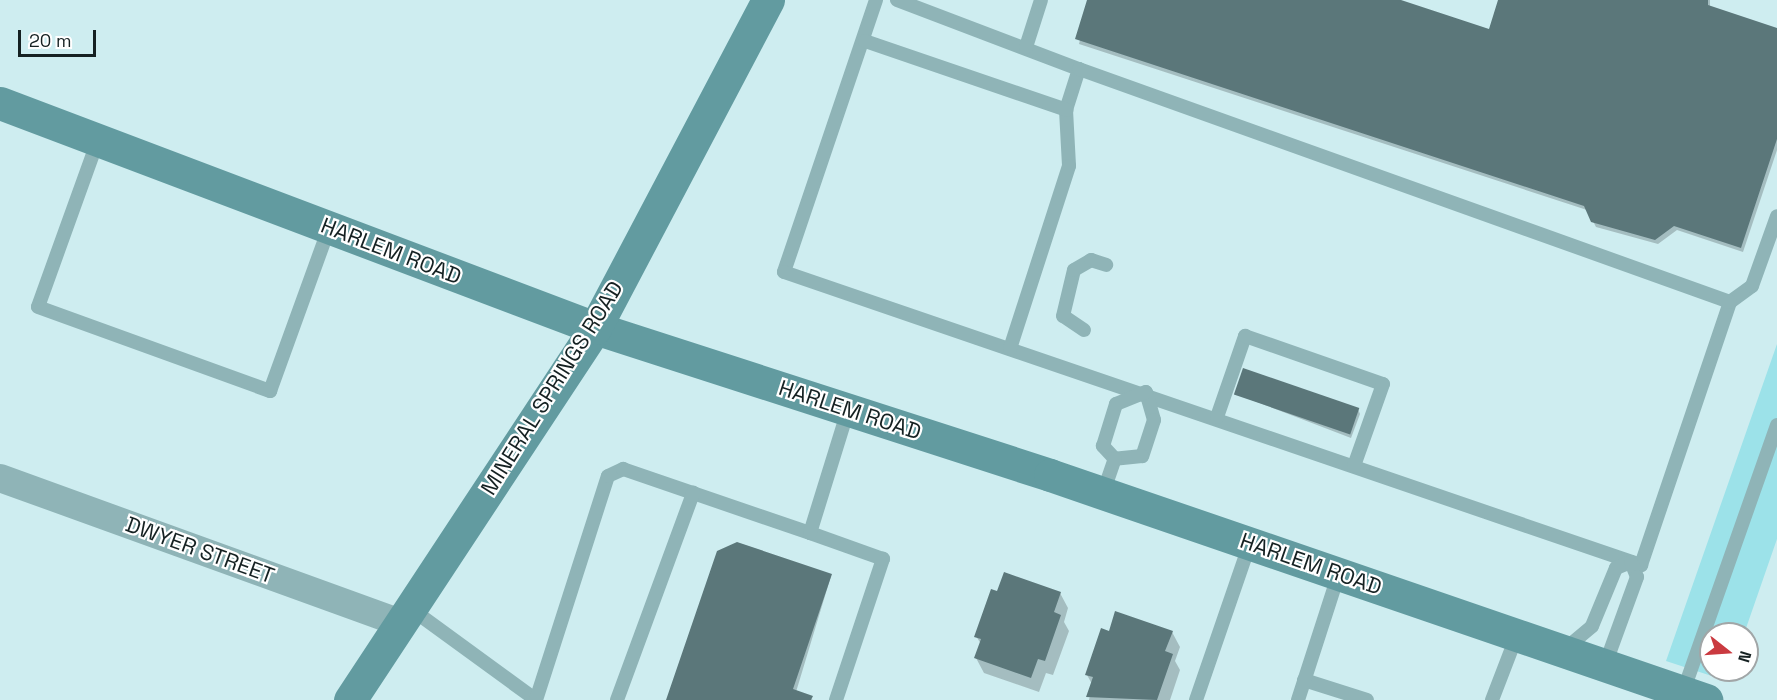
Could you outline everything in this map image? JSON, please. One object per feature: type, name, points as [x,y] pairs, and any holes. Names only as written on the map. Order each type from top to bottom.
[{"type":"main road","name":"MINERAL SPRINGS ROAD","points":[[350,700],[595,328],[768,0]]},
{"type":"main road","name":"HARLEM ROAD","points":[[0,103],[595,328],[1103,493],[1694,696]]},
{"type":"street","name":"DWYER STREET","points":[[0,478],[405,616]]},
{"type":"lane","points":[[876,0],[865,41],[784,272],[1010,349],[1146,392],[1641,566],[1730,302],[1752,286],[1777,216]]},
{"type":"lane","points":[[897,0],[1079,69],[1730,302]]},
{"type":"lane","points":[[1026,47],[1041,0]]},
{"type":"lane","points":[[865,41],[1066,110]]},
{"type":"lane","points":[[1010,349],[1069,166],[1066,110],[1079,69]]},
{"type":"lane","points":[[98,140],[38,307],[270,391],[329,228]]},
{"type":"lane","points":[[1084,330],[1063,316],[1071,279],[1084,261],[1106,266]]},
{"type":"lane","points":[[1217,417],[1245,336],[1383,384],[1354,466]]},
{"type":"lane","points":[[1115,459],[1142,456],[1154,420],[1146,392]]},
{"type":"lane","points":[[1115,459],[1103,446],[1116,404],[1146,392]]},
{"type":"lane","points":[[810,533],[848,410]]},
{"type":"lane","points":[[1694,696],[1777,425]]},
{"type":"lane","points":[[1103,493],[1115,459]]},
{"type":"lane","points":[[405,616],[536,700],[608,476],[623,469],[883,559],[836,700]]},
{"type":"lane","points":[[617,700],[693,493]]},
{"type":"lane","points":[[1196,700],[1250,543]]},
{"type":"lane","points":[[1563,650],[1592,626],[1616,568],[1630,562]]},
{"type":"lane","points":[[1605,665],[1636,577],[1630,562]]},
{"type":"lane","points":[[1298,700],[1339,573]]},
{"type":"lane","points":[[1492,700],[1517,635]]},
{"type":"lane","points":[[1304,680],[1367,700]]},
{"type":"shaded area","points":[[1777,344],[1777,539],[1748,622],[1699,622],[1699,672],[1666,661]]},
{"type":"building","points":[[1087,0],[1401,0],[1489,29],[1498,0],[1708,0],[1708,5],[1777,28],[1777,139],[1741,248],[1674,226],[1655,240],[1591,222],[1584,206],[1075,39]]},
{"type":"building","points":[[1243,368],[1359,408],[1350,435],[1234,394]]},
{"type":"building","points":[[737,542],[832,574],[793,689],[813,696],[811,700],[666,700],[717,551]]},
{"type":"building","points":[[1004,572],[1061,592],[1054,612],[1061,615],[1045,661],[1038,659],[1031,678],[974,658],[981,639],[974,637],[991,589],[997,591]]},
{"type":"building","points":[[1115,611],[1173,631],[1165,651],[1173,654],[1157,700],[1086,697],[1093,677],[1085,675],[1101,628],[1109,631]]}]
